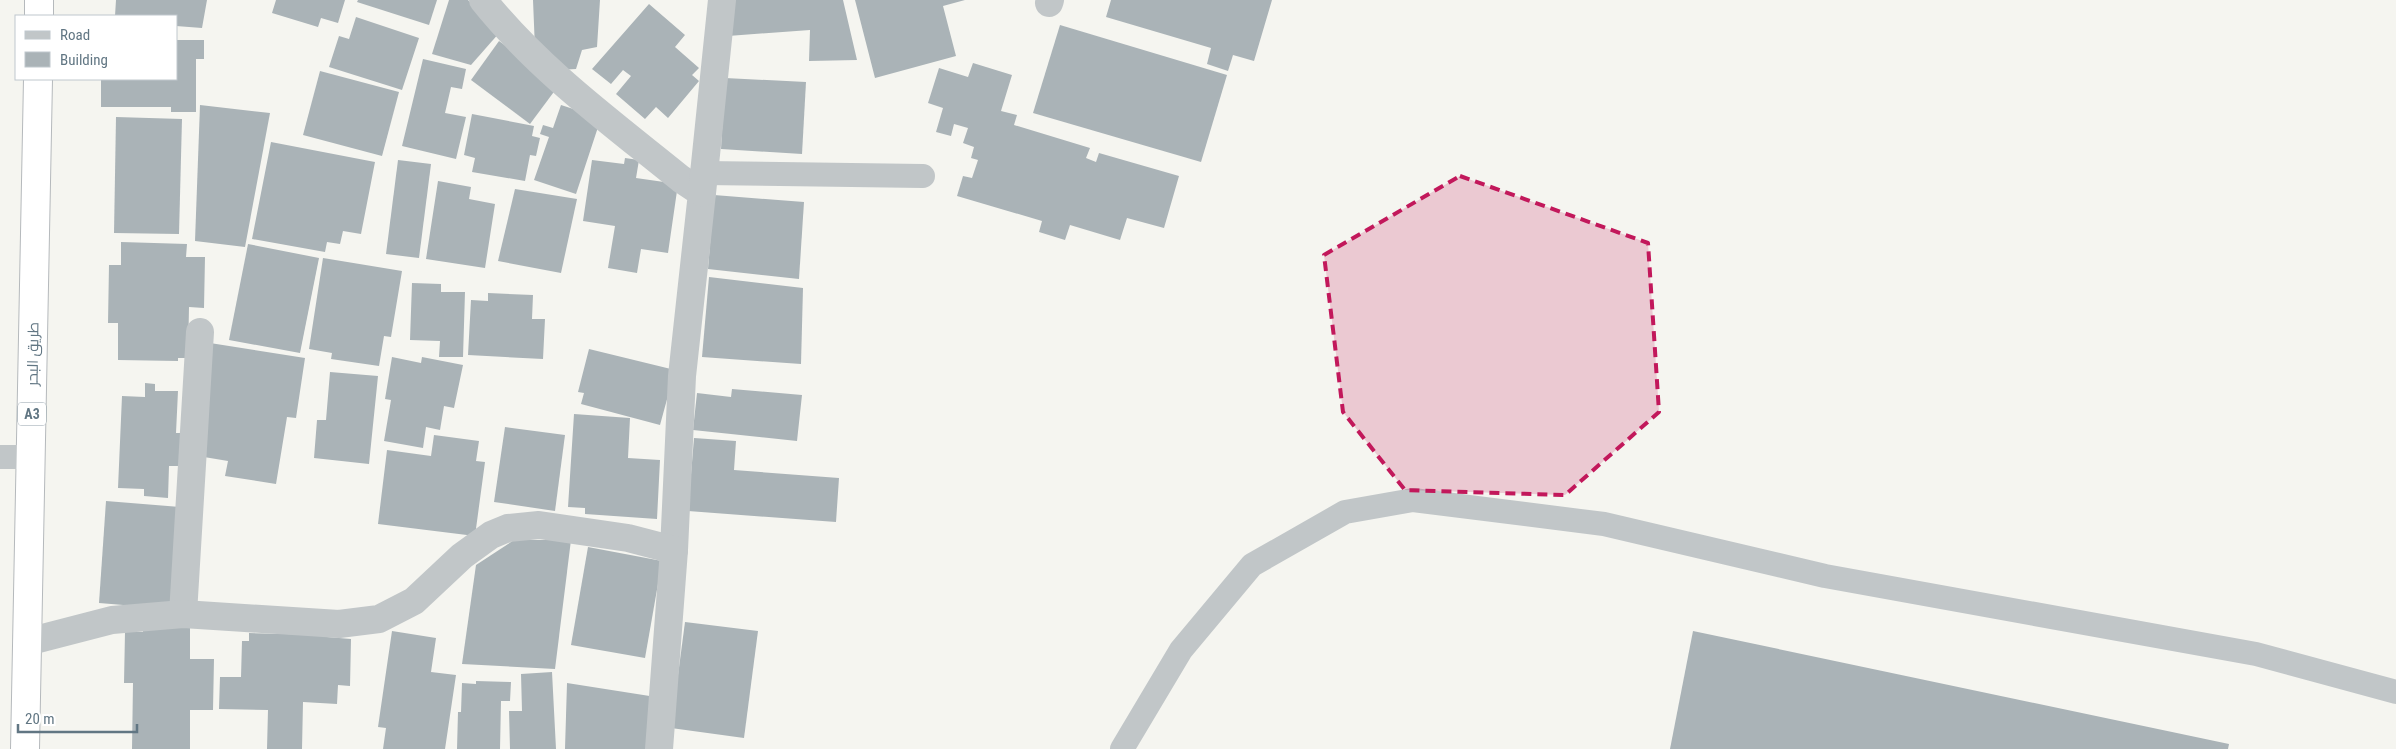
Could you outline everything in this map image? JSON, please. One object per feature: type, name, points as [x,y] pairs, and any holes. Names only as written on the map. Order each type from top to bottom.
[{"type":"highway","points":[[39,0],[39,15]]},
{"type":"highway","name":"طريق البحر","points":[[24,749],[38,80]]},
{"type":"street","points":[[483,0],[499,21],[560,81],[681,179],[703,183]]},
{"type":"street","points":[[659,749],[674,550],[682,376],[722,0]]},
{"type":"street","points":[[183,614],[200,332]]},
{"type":"street","points":[[27,642],[112,620],[183,614],[339,624],[379,619],[414,601],[462,556],[490,535],[508,528],[539,524],[628,538],[674,550]]},
{"type":"lane","points":[[703,183],[923,176]]},
{"type":"lane","points":[[0,457],[31,457]]},
{"type":"lane","points":[[1122,749],[1181,650],[1252,564],[1346,512],[1413,500],[1604,524],[1825,576],[2256,654],[2396,692]]},
{"type":"highlighted area","points":[[1460,176],[1648,243],[1659,412],[1565,495],[1405,490],[1343,412],[1324,255]]},
{"type":"building","points":[[116,0],[207,0],[202,28],[178,26],[178,15],[115,15]]},
{"type":"building","points":[[276,0],[345,0],[338,23],[321,18],[318,27],[272,13]]},
{"type":"building","points":[[358,0],[437,0],[429,25],[357,2]]},
{"type":"building","points":[[449,0],[468,0],[500,32],[471,65],[432,54]]},
{"type":"building","points":[[533,0],[600,0],[597,47],[582,50],[576,69],[558,70],[535,49]]},
{"type":"building","points":[[731,0],[843,0],[857,60],[809,61],[810,30],[728,36]]},
{"type":"building","points":[[855,0],[965,0],[943,6],[956,56],[875,78]]},
{"type":"building","points":[[1111,0],[1272,0],[1254,61],[1233,55],[1228,71],[1207,64],[1211,48],[1106,17]]},
{"type":"building","points":[[649,4],[685,35],[675,47],[699,68],[692,75],[699,81],[668,118],[656,107],[645,119],[616,94],[631,76],[623,70],[611,84],[592,69]]},
{"type":"building","points":[[356,17],[419,38],[402,90],[329,67],[339,36],[349,39]]},
{"type":"building","points":[[1060,25],[1227,75],[1201,162],[1033,113]]},
{"type":"building","points":[[178,40],[204,40],[204,59],[196,59],[196,112],[171,112],[171,107],[101,107],[101,80],[178,80]]},
{"type":"building","points":[[499,41],[559,85],[530,124],[471,80]]},
{"type":"building","points":[[423,59],[466,69],[462,89],[451,87],[445,113],[466,117],[456,159],[402,146]]},
{"type":"building","points":[[973,63],[1012,75],[1001,111],[1017,115],[1014,125],[1090,148],[1086,158],[1096,162],[1099,153],[1179,176],[1164,228],[1127,218],[1120,240],[1070,225],[1065,240],[1039,232],[1042,221],[957,196],[963,176],[972,178],[978,160],[971,158],[974,147],[963,143],[968,128],[954,124],[951,136],[936,132],[943,108],[928,103],[939,68],[968,77]]},
{"type":"building","points":[[320,71],[399,92],[382,156],[303,135]]},
{"type":"building","points":[[725,78],[806,82],[802,154],[721,149]]},
{"type":"building","points":[[200,105],[270,113],[245,247],[195,241]]},
{"type":"building","points":[[561,105],[601,118],[576,194],[534,180],[549,137],[540,134],[543,125],[553,128]]},
{"type":"building","points":[[472,114],[534,126],[532,136],[540,138],[536,156],[530,155],[525,181],[472,172],[475,158],[464,155]]},
{"type":"building","points":[[116,117],[182,119],[179,234],[114,233]]},
{"type":"building","points":[[271,142],[375,162],[361,234],[343,231],[340,244],[327,242],[325,252],[252,239]]},
{"type":"building","points":[[625,158],[639,160],[636,178],[678,184],[668,253],[641,249],[637,273],[608,268],[615,226],[583,221],[592,160],[624,164]]},
{"type":"building","points":[[398,160],[431,164],[419,258],[386,254]]},
{"type":"building","points":[[438,181],[471,187],[469,199],[495,204],[485,268],[426,259]]},
{"type":"building","points":[[515,189],[577,199],[561,273],[498,261]]},
{"type":"building","points":[[714,195],[804,202],[799,279],[708,269]]},
{"type":"building","points":[[121,242],[187,244],[186,257],[205,257],[204,308],[189,307],[188,358],[178,358],[178,361],[118,360],[118,323],[108,323],[109,265],[121,265]]},
{"type":"building","points":[[248,244],[319,258],[300,353],[229,340]]},
{"type":"building","points":[[323,258],[402,271],[391,337],[384,336],[379,366],[331,359],[332,353],[309,349]]},
{"type":"building","points":[[709,277],[803,288],[801,364],[702,357]]},
{"type":"building","points":[[412,283],[441,284],[441,292],[465,292],[463,357],[439,357],[440,341],[410,340]]},
{"type":"building","points":[[488,293],[533,295],[532,319],[545,319],[543,359],[468,355],[471,300],[488,301]]},
{"type":"building","points":[[210,343],[305,358],[296,418],[287,417],[276,484],[225,476],[228,461],[198,456]]},
{"type":"building","points":[[589,349],[675,370],[660,425],[581,404],[584,393],[578,392]]},
{"type":"building","points":[[392,357],[421,363],[422,357],[463,365],[454,408],[444,406],[440,430],[426,427],[423,448],[384,441],[391,400],[385,399]]},
{"type":"building","points":[[330,372],[378,376],[369,464],[314,458],[317,420],[326,420]]},
{"type":"building","points":[[145,383],[155,384],[155,391],[178,391],[176,433],[184,433],[183,466],[169,466],[168,498],[144,496],[144,489],[118,488],[122,396],[145,397]]},
{"type":"building","points":[[732,389],[802,395],[797,441],[693,430],[697,393],[731,397]]},
{"type":"building","points":[[574,414],[630,418],[628,458],[660,460],[657,519],[585,514],[585,508],[568,507]]},
{"type":"building","points":[[505,427],[565,435],[555,511],[494,502]]},
{"type":"building","points":[[434,435],[479,441],[476,461],[485,462],[475,536],[378,524],[387,450],[431,456]]},
{"type":"building","points":[[694,438],[736,441],[734,470],[839,478],[836,522],[688,511]]},
{"type":"building","points":[[106,501],[180,507],[172,609],[99,603]]},
{"type":"building","points":[[514,540],[571,540],[555,669],[462,664],[476,565]]},
{"type":"building","points":[[588,547],[662,561],[645,658],[571,645]]},
{"type":"building","points":[[143,622],[190,623],[190,659],[214,659],[213,710],[190,710],[190,749],[132,749],[133,683],[124,683],[125,632],[143,632]]},
{"type":"building","points":[[685,622],[758,631],[744,738],[671,728]]},
{"type":"building","points":[[392,631],[436,638],[431,672],[456,675],[445,749],[383,749],[386,728],[378,727]]},
{"type":"building","points":[[1693,631],[2229,744],[2228,749],[1670,749]]},
{"type":"building","points":[[249,633],[327,635],[327,637],[351,639],[350,686],[338,685],[337,704],[303,702],[302,749],[267,749],[268,710],[219,709],[220,677],[241,677],[242,641],[249,641]]},
{"type":"building","points":[[552,672],[556,749],[510,749],[509,711],[522,711],[521,674]]},
{"type":"building","points":[[476,681],[511,682],[510,701],[501,701],[500,749],[457,749],[458,712],[461,712],[462,683],[476,684]]},
{"type":"building","points":[[567,683],[656,697],[652,749],[565,749]]}]
